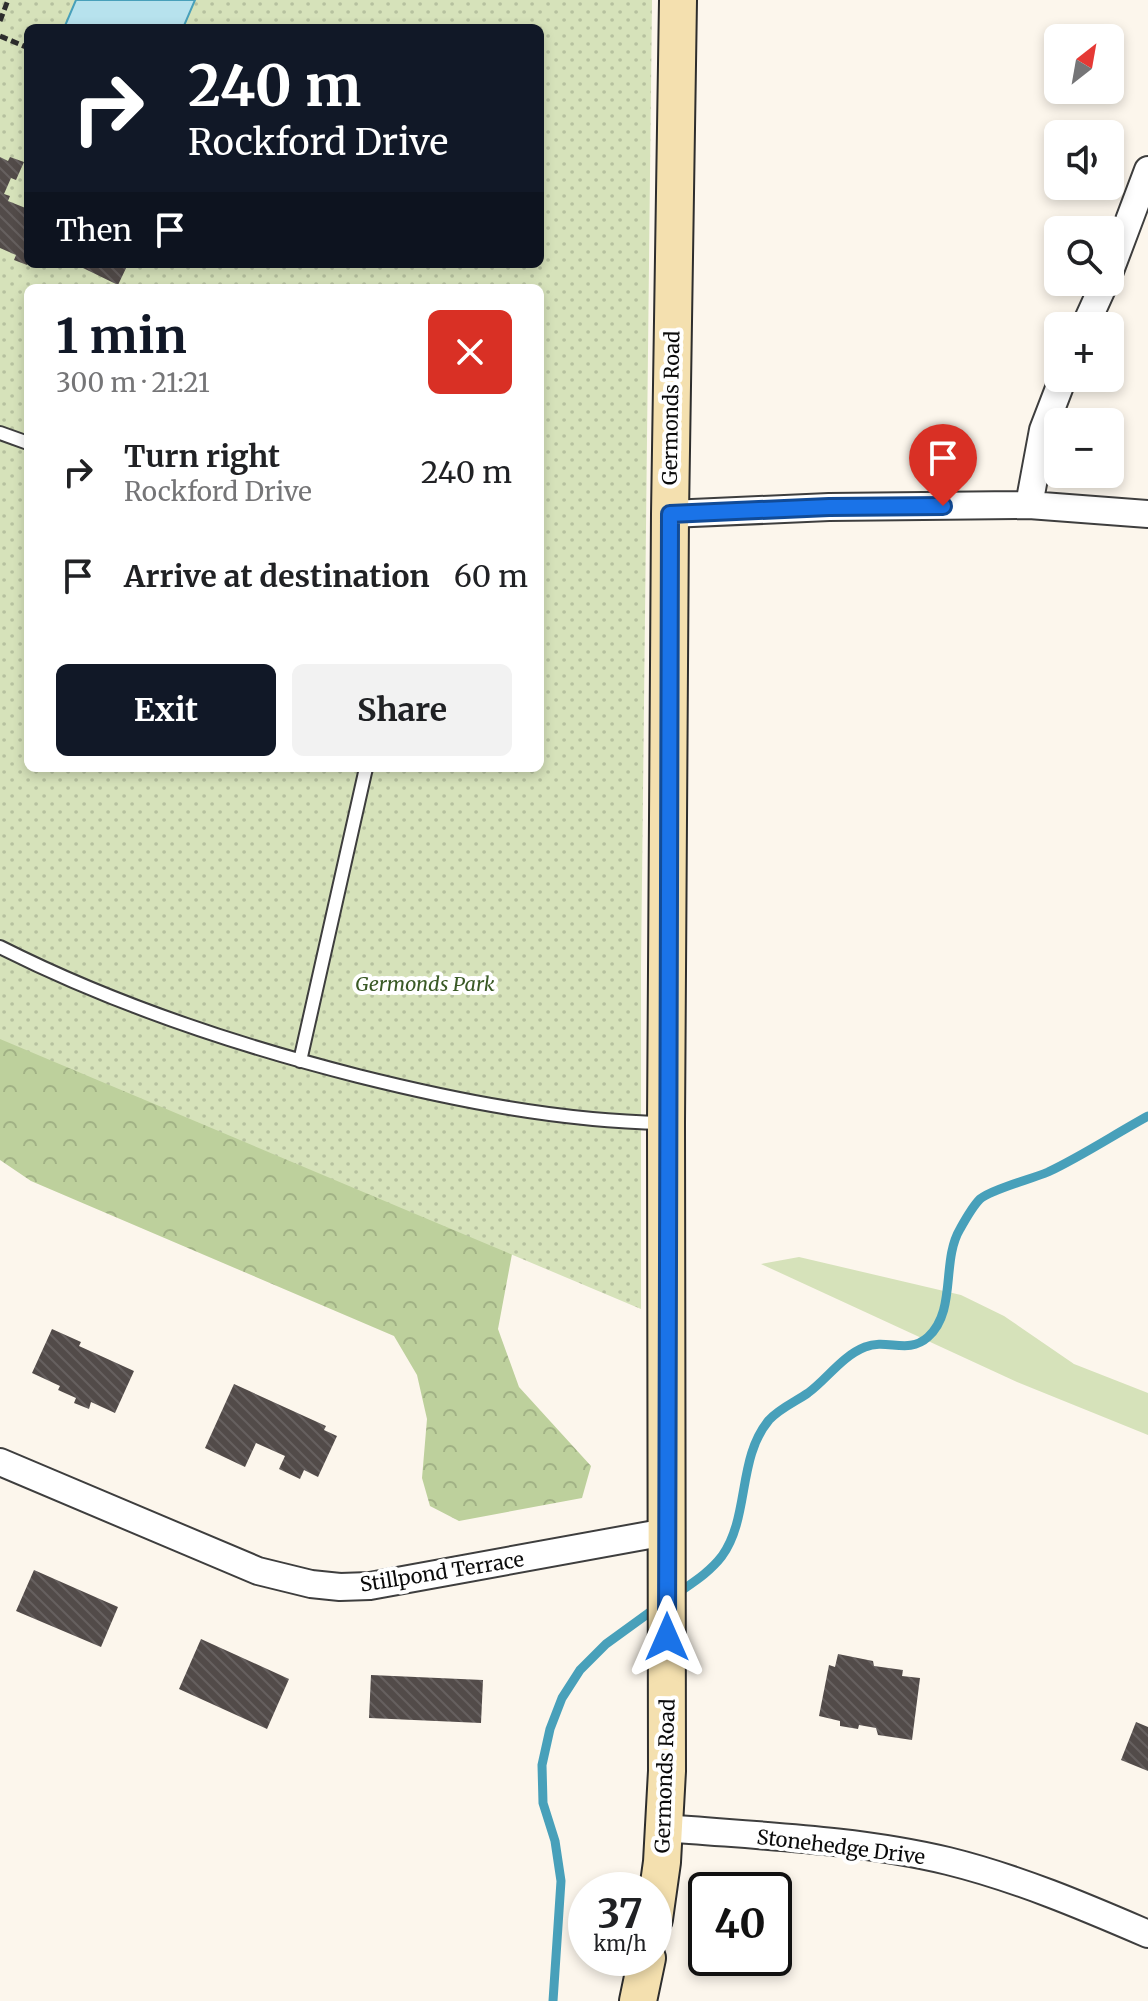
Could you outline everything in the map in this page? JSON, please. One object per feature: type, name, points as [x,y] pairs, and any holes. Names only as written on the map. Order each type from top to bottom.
[{"type":"street","name":"Germonds Road","points":[[660,1872],[665,1828],[667,1731],[666,1123],[670,514],[678,0]]},
{"type":"street","points":[[1124,234],[1148,170]]},
{"type":"street","points":[[1029,505],[1043,430],[1058,392]]},
{"type":"street","points":[[670,514],[829,507],[1029,505],[1148,514]]},
{"type":"street","name":"Stillpond Terrace","points":[[0,1462],[258,1571],[285,1579],[340,1587],[397,1582],[666,1532]]},
{"type":"street","name":"Stonehedge Drive","points":[[665,1828],[847,1844],[947,1861],[1031,1886],[1148,1934]]},
{"type":"street","points":[[638,2001],[643,1976]]},
{"type":"lane","points":[[0,433],[24,442]]},
{"type":"lane","points":[[300,1061],[365,772]]},
{"type":"lane","points":[[0,947],[85,986],[150,1011],[300,1061],[410,1089],[525,1110],[587,1120],[666,1123]]},
{"type":"path","points":[[0,21],[8,0]]},
{"type":"path","points":[[0,36],[24,46]]},
{"type":"green space","name":"Germonds Park","points":[[0,0],[652,0],[641,968],[641,1309],[0,1039]]},
{"type":"green space","points":[[0,1015],[515,1238],[498,1329],[519,1387],[591,1466],[582,1498],[459,1521],[430,1506],[422,1478],[427,1419],[417,1375],[394,1336],[31,1181],[0,1160]]},
{"type":"green space","points":[[799,1257],[961,1295],[1004,1316],[1074,1364],[1148,1393],[1148,1435],[1017,1382],[761,1264]]},
{"type":"water","points":[[76,0],[195,0],[185,24],[66,24]]},
{"type":"building","points":[[0,157],[8,161],[10,157],[24,162],[16,180],[11,178],[4,194],[10,196],[8,201],[24,207],[24,264],[14,260],[16,255],[0,248]]},
{"type":"building","points":[[83,268],[126,268],[116,284]]},
{"type":"building","points":[[52,1329],[81,1342],[79,1346],[134,1371],[115,1413],[91,1402],[89,1409],[74,1403],[76,1398],[58,1390],[60,1386],[32,1373]]},
{"type":"building","points":[[234,1384],[326,1426],[324,1430],[337,1436],[318,1477],[304,1470],[300,1479],[279,1469],[285,1456],[256,1443],[245,1467],[205,1448]]},
{"type":"building","points":[[34,1570],[118,1607],[101,1647],[16,1611]]},
{"type":"building","points":[[201,1639],[289,1679],[267,1729],[179,1689]]},
{"type":"building","points":[[838,1654],[873,1661],[874,1666],[903,1670],[902,1676],[920,1678],[912,1740],[878,1735],[876,1728],[840,1726],[840,1721],[819,1716],[829,1665],[835,1667]]},
{"type":"building","points":[[371,1675],[483,1680],[481,1723],[369,1718]]},
{"type":"building","points":[[1136,1722],[1148,1727],[1148,1771],[1121,1760]]},
{"type":"waterway","points":[[675,1595],[712,1568],[731,1541],[752,1452],[769,1420],[808,1393],[857,1351],[881,1344],[913,1345],[928,1337],[937,1326],[946,1300],[954,1242],[980,1199],[1061,1166],[1148,1116]]},
{"type":"waterway","points":[[553,2001],[561,1881],[555,1841],[543,1803],[542,1765],[550,1729],[562,1698],[580,1670],[606,1644],[657,1607]]},
{"type":"route","points":[[667,1637],[670,514],[943,506]]}]
